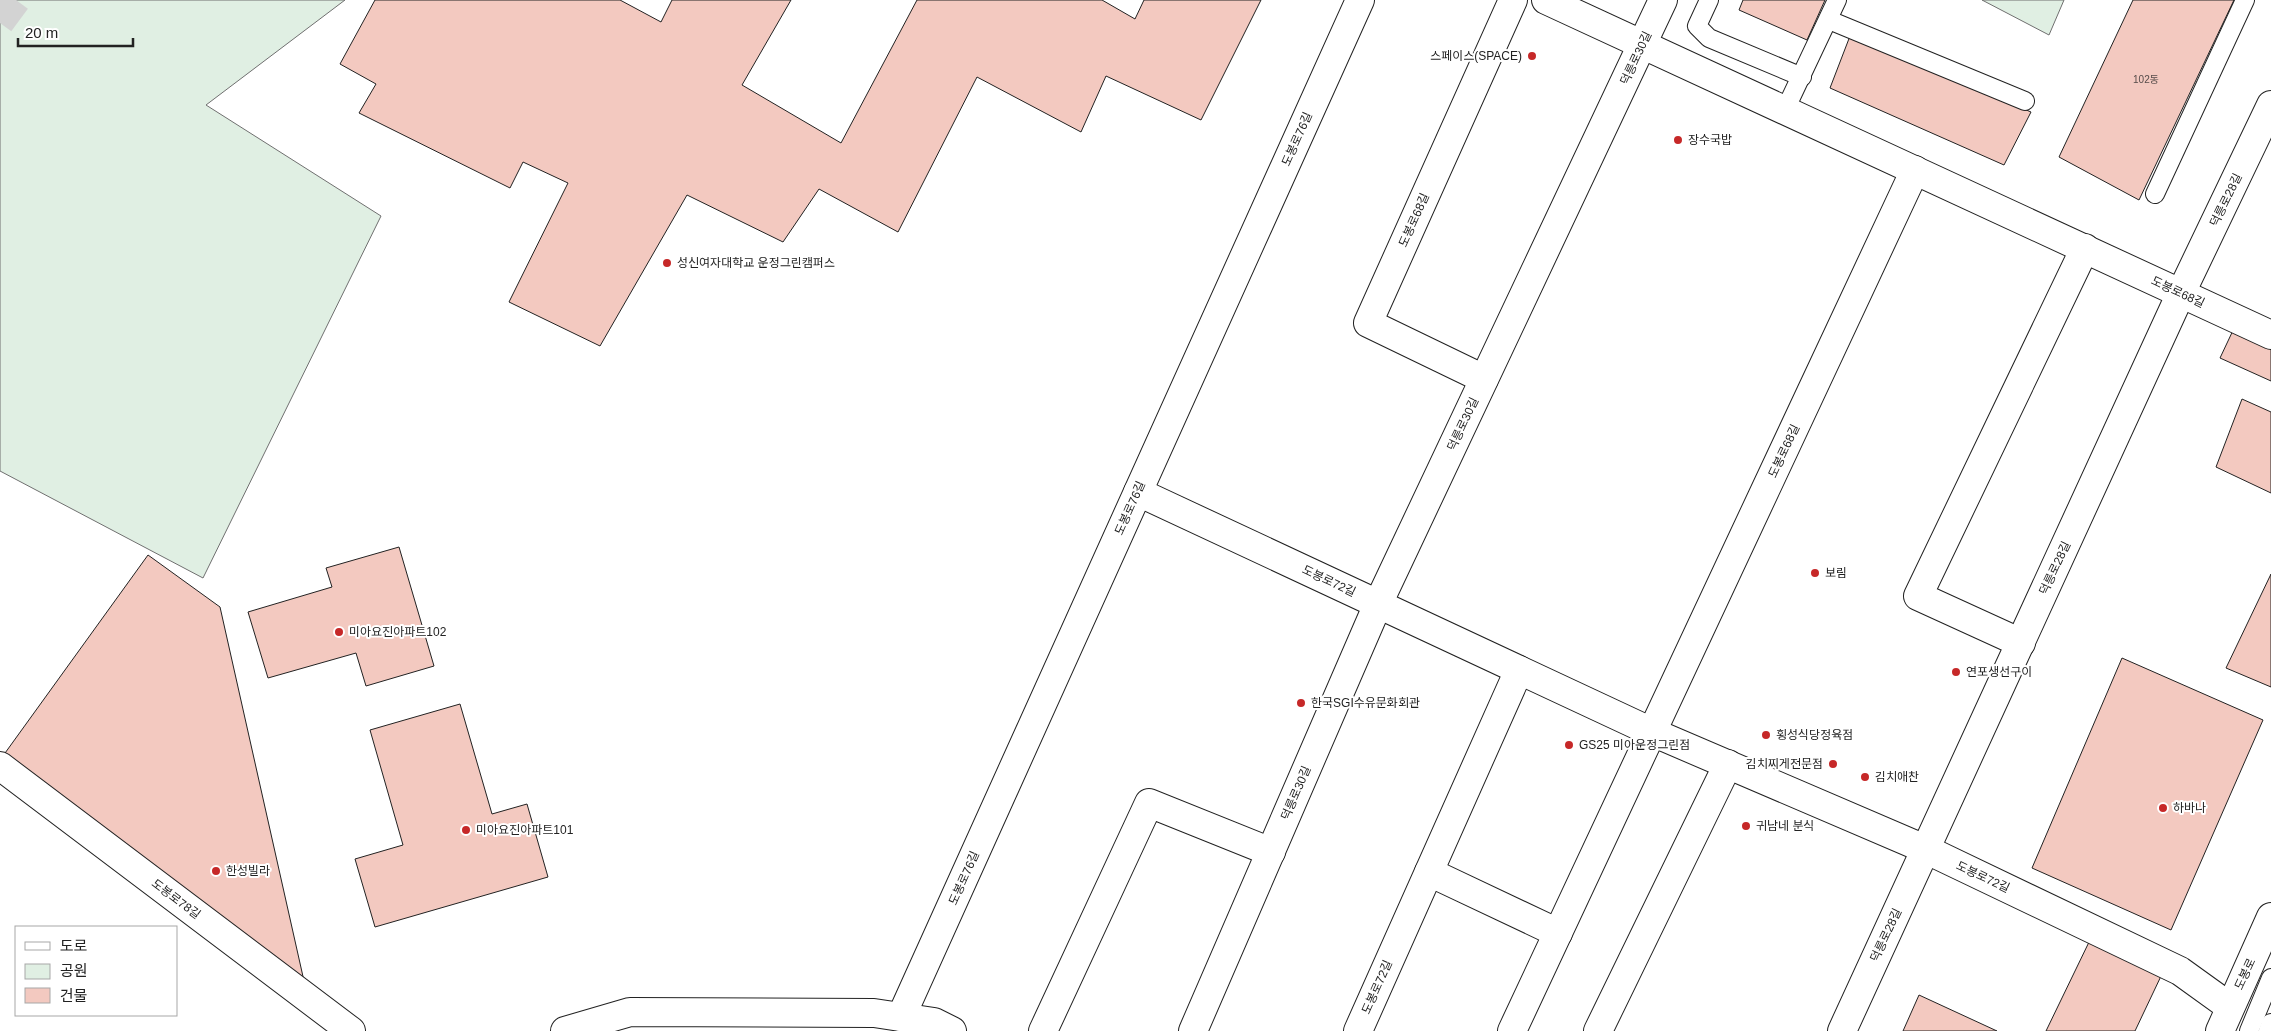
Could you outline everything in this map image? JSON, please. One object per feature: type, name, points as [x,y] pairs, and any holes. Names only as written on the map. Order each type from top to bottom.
[{"type":"street","name":"도봉로76길","points":[[901,1017],[1360,0]]},
{"type":"street","name":"도봉로68길","points":[[1484,379],[1368,323],[1513,0]]},
{"type":"street","name":"도봉로68길","points":[[1546,0],[2271,335]]},
{"type":"street","name":"덕릉로30길","points":[[1193,1031],[1378,604],[1663,0]]},
{"type":"street","name":"덕릉로28길","points":[[1842,1031],[2181,293],[2271,106]]},
{"type":"street","name":"도봉로68길","points":[[1652,732],[1915,170]]},
{"type":"street","points":[[2021,643],[1918,596],[2085,248]]},
{"type":"street","name":"도봉로72길","points":[[1138,492],[1652,732],[1925,849],[2180,970],[2225,1019]]},
{"type":"street","name":"도봉로72길","points":[[1358,1031],[1519,670]]},
{"type":"street","points":[[1520,1028],[1558,933],[1652,732]]},
{"type":"street","points":[[1598,1031],[1728,764]]},
{"type":"street","name":"도봉로78길","points":[[0,766],[351,1031]]},
{"type":"street","points":[[1043,1031],[1149,803],[1271,852]]},
{"type":"street","points":[[1429,872],[1558,933]]},
{"type":"street","name":"도봉로","points":[[2225,1019],[2271,918]]},
{"type":"street","points":[[564,1031],[630,1012],[874,1013],[934,1022],[952,1031]]},
{"type":"lane","points":[[1709,0],[1698,26],[1709,38],[1802,77]]},
{"type":"lane","points":[[1785,110],[1837,0]]},
{"type":"lane","points":[[2155,194],[2245,0]]},
{"type":"lane","points":[[1829,20],[2025,101]]},
{"type":"lane","points":[[2249,1031],[2271,978]]},
{"type":"lane","points":[[2268,1031],[2271,1023]]},
{"type":"green space","points":[[0,0],[345,0],[206,105],[381,216],[203,578],[0,471]]},
{"type":"green space","points":[[1982,0],[2064,0],[2049,35]]},
{"type":"building","points":[[375,0],[620,0],[661,22],[672,0],[791,0],[742,85],[841,143],[917,0],[1102,0],[1135,19],[1144,0],[1261,0],[1201,120],[1106,76],[1081,132],[977,77],[898,232],[819,189],[783,242],[687,195],[600,346],[509,302],[568,183],[523,162],[510,188],[359,113],[376,84],[340,64]]},
{"type":"building","points":[[1743,0],[1825,0],[1807,40],[1739,10]]},
{"type":"building","points":[[2133,0],[2234,0],[2139,200],[2059,157]]},
{"type":"building","points":[[1850,36],[2031,112],[2004,165],[1830,88]]},
{"type":"building","points":[[2236,324],[2271,340],[2271,381],[2220,358]]},
{"type":"building","points":[[2242,399],[2271,412],[2271,493],[2216,467]]},
{"type":"building","name":"미아요진아파트102","points":[[399,547],[434,666],[366,686],[356,653],[268,678],[248,612],[332,587],[326,568]]},
{"type":"building","name":"한성빌라","points":[[148,555],[220,607],[304,981],[0,760]]},
{"type":"building","points":[[2271,574],[2271,687],[2226,668]]},
{"type":"building","points":[[2122,658],[2263,720],[2171,930],[2032,868]]},
{"type":"building","name":"미아요진아파트101","points":[[460,704],[492,814],[527,804],[548,877],[375,927],[355,859],[403,845],[370,730]]},
{"type":"building","points":[[2090,940],[2162,974],[2135,1031],[2046,1031]]},
{"type":"building","points":[[1919,995],[1997,1031],[1903,1031]]},
{"type":"tunnel","points":[[0,23],[17,0]]},
{"type":"place","name":"스페이스(SPACE)","points":[[1532,56]]},
{"type":"place","name":"장수국밥","points":[[1678,140]]},
{"type":"place","name":"성신여자대학교 운정그린캠퍼스","points":[[667,263]]},
{"type":"place","name":"보림","points":[[1815,573]]},
{"type":"place","name":"미아요진아파트102","points":[[339,632]]},
{"type":"place","name":"연포생선구이","points":[[1956,672]]},
{"type":"place","name":"한국SGI수유문화회관","points":[[1301,703]]},
{"type":"place","name":"횡성식당정육점","points":[[1766,735]]},
{"type":"place","name":"GS25 미아운정그린점","points":[[1569,745]]},
{"type":"place","name":"김치찌게전문점","points":[[1833,764]]},
{"type":"place","name":"김치애찬","points":[[1865,777]]},
{"type":"place","name":"하바나","points":[[2163,808]]},
{"type":"place","name":"귀남네 분식","points":[[1746,826]]},
{"type":"place","name":"미아요진아파트101","points":[[466,830]]},
{"type":"place","name":"한성빌라","points":[[216,871]]}]
